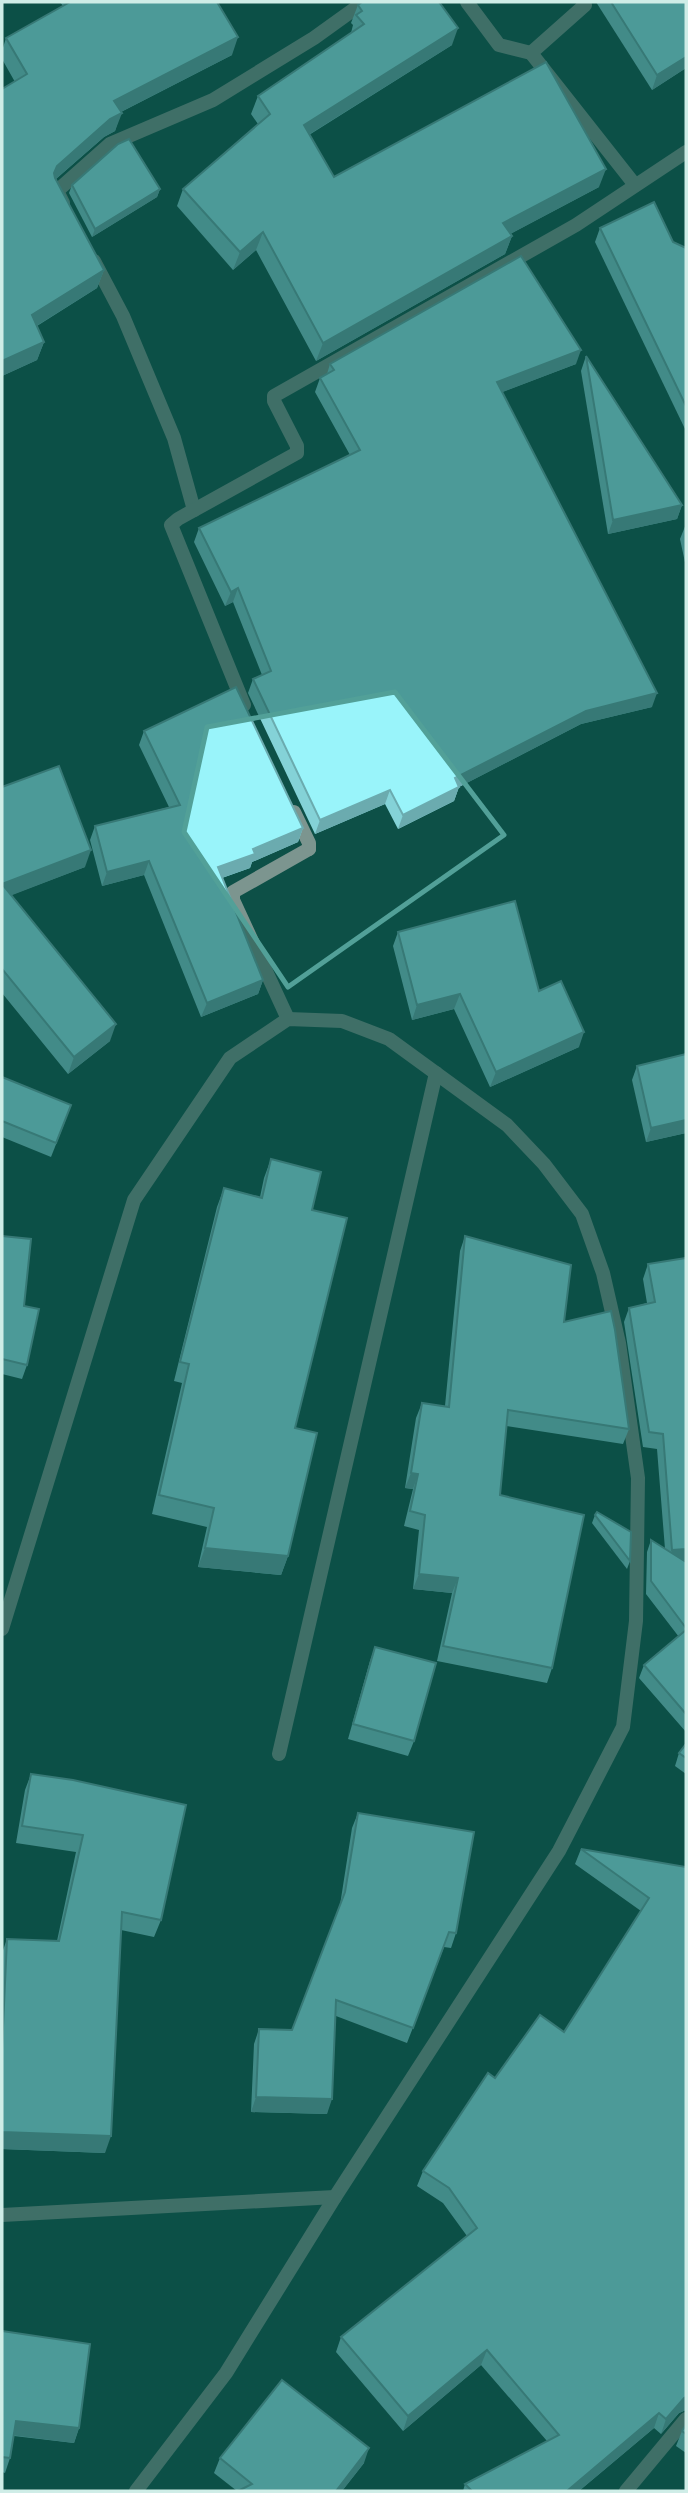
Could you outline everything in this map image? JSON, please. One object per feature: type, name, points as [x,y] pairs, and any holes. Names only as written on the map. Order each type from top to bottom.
[{"type":"street","points":[[69,214],[57,191],[110,144],[213,100],[314,38],[364,2]]},
{"type":"street","points":[[467,2],[499,45],[531,53],[635,186]]},
{"type":"street","points":[[531,53],[585,5],[583,2]]},
{"type":"street","points":[[249,717],[172,530],[173,522],[297,453],[297,446],[274,401],[275,395],[576,225],[686,152]]},
{"type":"street","points":[[87,248],[123,316],[174,438],[194,510]]},
{"type":"street","points":[[285,793],[309,843],[309,849],[233,892],[233,900],[288,1019]]},
{"type":"street","points":[[2,1629],[134,1200],[230,1058],[288,1019],[342,1021],[389,1039],[507,1125],[544,1164],[582,1214],[603,1273],[619,1343],[638,1478],[636,1621],[623,1727],[559,1851],[335,2197],[226,2373],[136,2491]]},
{"type":"street","points":[[279,1754],[436,1073]]},
{"type":"street","points":[[2,2215],[335,2197]]},
{"type":"street","points":[[626,2491],[686,2419]]},
{"type":"highlighted area","points":[[395,692],[504,835],[288,987],[184,832],[207,727]]},
{"type":"building","points":[[70,2],[217,2],[238,37],[114,101],[122,113],[110,119],[57,166],[55,178],[104,270],[32,315],[44,342],[2,361],[2,89],[27,74],[6,38]]},
{"type":"building","points":[[362,2],[439,2],[458,28],[304,125],[334,177],[546,62],[606,169],[503,223],[512,236],[323,343],[263,232],[240,252],[183,189],[270,114],[258,96],[364,24],[356,15],[362,11],[358,5]]},
{"type":"building","points":[[611,2],[686,2],[686,57],[657,75]]},
{"type":"building","points":[[129,139],[160,189],[95,229],[72,185],[118,144]]},
{"type":"building","points":[[654,202],[673,242],[686,248],[686,406],[600,228]]},
{"type":"building","points":[[521,256],[581,350],[497,382],[657,693],[586,711],[455,778],[459,787],[403,815],[390,790],[320,820],[253,679],[271,671],[238,588],[231,592],[199,528],[360,450],[320,378],[334,370],[330,364]]},
{"type":"building","points":[[586,356],[682,505],[613,520]]},
{"type":"building","points":[[236,687],[303,828],[253,849],[255,854],[218,867],[263,980],[207,1003],[149,861],[107,872],[95,826],[180,805],[144,731]]},
{"type":"building","points":[[59,766],[91,850],[2,884],[2,787]]},
{"type":"building","points":[[2,884],[116,1024],[74,1057],[2,969]]},
{"type":"building","points":[[515,901],[539,991],[561,981],[584,1032],[496,1072],[460,994],[417,1005],[398,932]]},
{"type":"building","points":[[686,1054],[686,1120],[651,1128],[637,1066]]},
{"type":"building","points":[[2,1077],[71,1105],[56,1143],[2,1121]]},
{"type":"building","points":[[271,1159],[321,1172],[312,1210],[347,1218],[295,1428],[317,1433],[288,1556],[205,1548],[214,1508],[159,1495],[189,1364],[180,1362],[224,1188],[262,1198]]},
{"type":"building","points":[[2,1236],[31,1239],[24,1306],[39,1309],[27,1365],[2,1359]]},
{"type":"building","points":[[465,1236],[571,1265],[564,1322],[611,1311],[615,1330],[629,1429],[508,1410],[500,1495],[584,1515],[552,1668],[443,1646],[458,1578],[419,1574],[425,1515],[410,1511],[418,1474],[411,1473],[422,1403],[449,1407]]},
{"type":"building","points":[[686,1258],[686,1549],[672,1550],[663,1434],[649,1432],[629,1308],[655,1302],[648,1264]]},
{"type":"building","points":[[597,1512],[631,1532],[630,1561],[595,1515]]},
{"type":"building","points":[[651,1540],[686,1562],[686,1628],[651,1581]]},
{"type":"building","points":[[686,1630],[686,1714],[644,1665]]},
{"type":"building","points":[[375,1647],[436,1663],[414,1741],[353,1724]]},
{"type":"building","points":[[686,1744],[686,1758],[679,1753]]},
{"type":"building","points":[[31,1774],[73,1780],[186,1805],[161,1920],[122,1912],[111,2136],[2,2132],[2,2049],[7,1939],[59,1941],[83,1835],[22,1826]]},
{"type":"building","points":[[358,1813],[474,1832],[456,1933],[449,1932],[413,2028],[336,2000],[332,2099],[256,2097],[259,2029],[292,2030],[345,1892]]},
{"type":"building","points":[[581,1849],[686,1867],[686,2397],[666,2419],[659,2413],[567,2491],[472,2491],[465,2484],[559,2435],[487,2350],[408,2416],[341,2337],[477,2228],[449,2188],[423,2171],[488,2073],[495,2078],[540,2015],[564,2032],[649,1898]]},
{"type":"building","points":[[2,2331],[90,2344],[79,2428],[16,2421],[10,2458],[2,2457]]},
{"type":"building","points":[[282,2380],[369,2448],[336,2491],[238,2491],[252,2484],[220,2458]]}]
